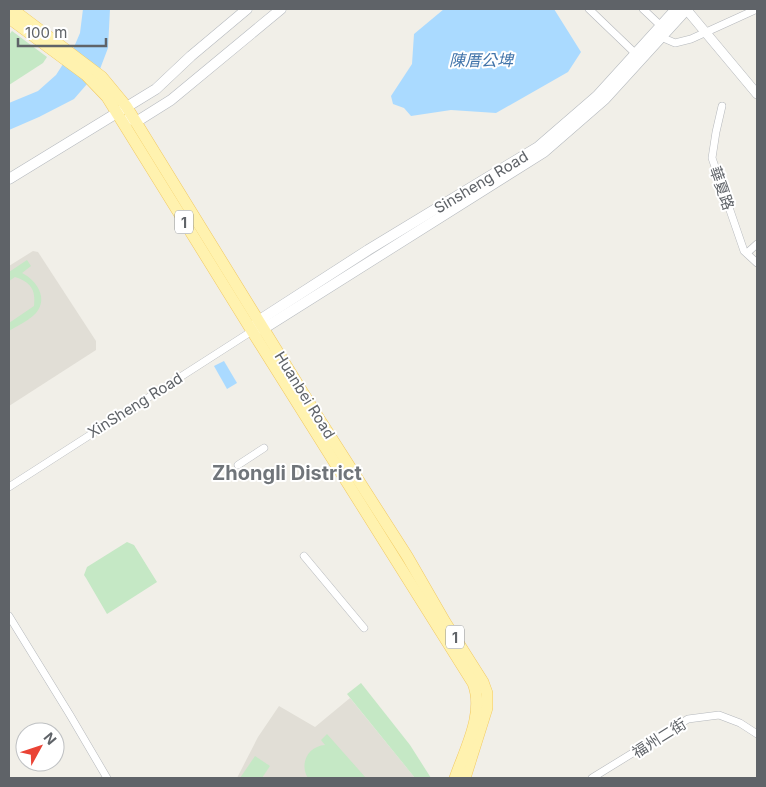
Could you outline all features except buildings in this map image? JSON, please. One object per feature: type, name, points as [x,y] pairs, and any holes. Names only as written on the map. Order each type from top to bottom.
[{"type":"main road","name":"1","points":[[12,9],[46,40]]},
{"type":"main road","points":[[9,179],[156,89],[191,56],[247,9]]},
{"type":"main road","points":[[136,122],[171,100],[281,9]]},
{"type":"main road","name":"Sinsheng Road","points":[[258,327],[368,250],[538,147],[597,96],[638,57],[676,9]]},
{"type":"main road","points":[[638,57],[661,37],[687,9]]},
{"type":"main road","name":"1","points":[[9,18],[46,40]]},
{"type":"main road","name":"Huanbei Road","points":[[46,40],[86,75],[99,81],[121,109],[258,327]]},
{"type":"main road","name":"Huanbei Road","points":[[121,109],[136,122],[474,683],[478,701],[475,719],[455,778]]},
{"type":"main road","name":"Huanbei Road","points":[[371,510],[407,556],[445,622],[476,670],[487,693],[487,708],[466,778]]},
{"type":"street","points":[[589,9],[638,57]]},
{"type":"street","points":[[643,9],[661,26]]},
{"type":"street","points":[[687,9],[757,94]]},
{"type":"street","points":[[661,37],[675,43],[706,33],[757,9]]},
{"type":"street","name":"華夏路","points":[[722,106],[712,158],[744,250],[757,263]]},
{"type":"street","points":[[747,253],[757,244]]},
{"type":"street","name":"XinSheng Road","points":[[9,487],[258,327]]},
{"type":"street","points":[[238,465],[264,448]]},
{"type":"street","points":[[304,556],[364,628]]},
{"type":"street","points":[[9,616],[106,778]]},
{"type":"street","name":"福州二街","points":[[592,778],[688,718],[720,715],[757,734]]},
{"type":"shaded area","points":[[33,251],[38,252],[96,341],[96,350],[9,406],[9,266]]},
{"type":"shaded area","points":[[350,698],[415,778],[237,778],[258,737],[279,706],[315,727]]},
{"type":"green space","points":[[12,31],[47,57],[43,63],[9,85],[9,35]]},
{"type":"green space","points":[[27,260],[31,266],[22,273],[32,280],[39,290],[41,296],[40,307],[33,316],[9,331],[9,323],[34,306],[34,295],[29,284],[15,277],[9,281],[9,272]]},
{"type":"green space","points":[[127,542],[134,545],[157,582],[107,614],[84,575],[87,567]]},
{"type":"green space","points":[[361,683],[410,745],[431,778],[415,778],[347,694]]},
{"type":"green space","points":[[327,734],[366,778],[308,778],[304,767],[307,757],[314,749],[325,745],[321,740]]},
{"type":"green space","points":[[255,756],[270,766],[262,778],[240,778]]},
{"type":"water","points":[[83,9],[110,9],[108,48],[100,69],[74,99],[9,130],[9,103],[38,91],[56,75],[74,47],[80,33]]},
{"type":"water","name":"陳厝公埤","points":[[444,9],[554,9],[581,52],[568,72],[496,113],[451,110],[411,116],[404,108],[393,104],[391,96],[412,64],[414,34]]},
{"type":"water","points":[[224,361],[237,383],[227,389],[214,366]]},
{"type":"district","name":"Zhongli District","points":[[287,473]]}]
